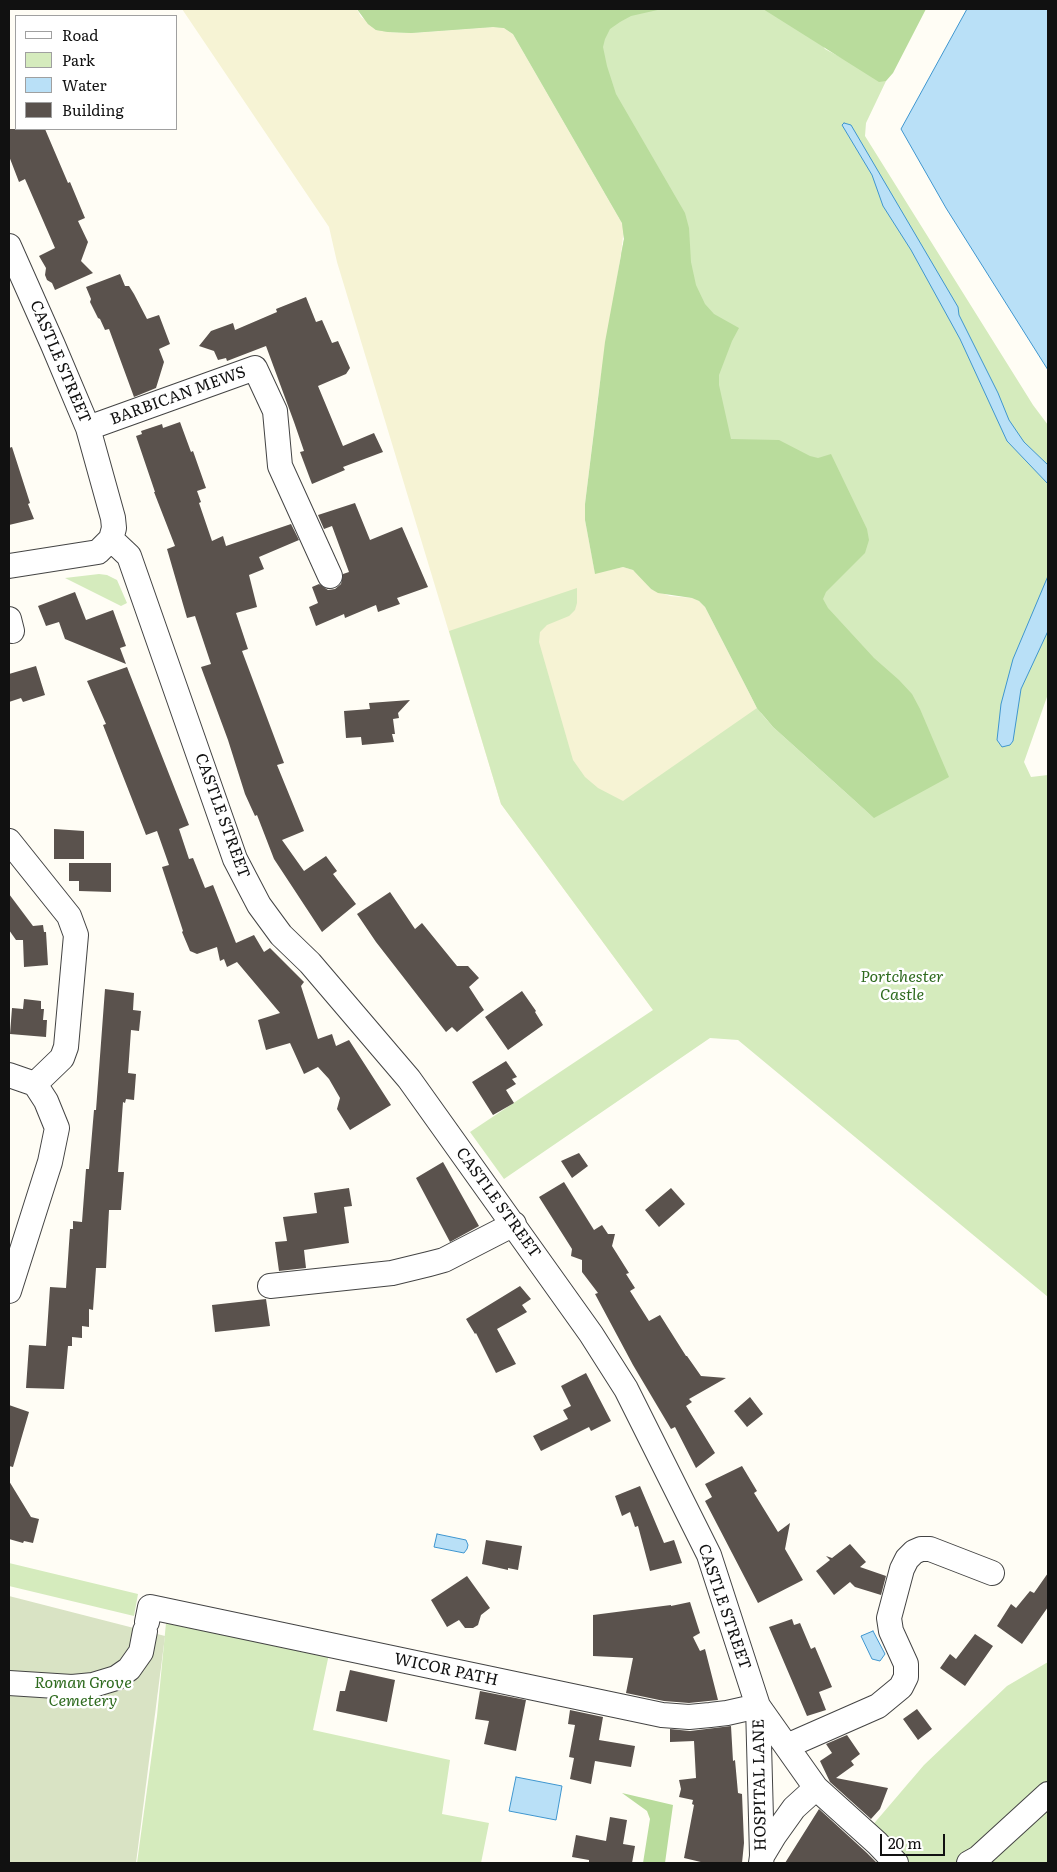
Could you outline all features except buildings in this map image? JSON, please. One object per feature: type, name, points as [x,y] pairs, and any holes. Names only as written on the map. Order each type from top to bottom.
[{"type":"street","name":"CASTLE STREET","points":[[9,246],[88,428],[113,518],[114,528],[111,539],[129,556],[235,859],[259,905],[282,935],[310,963],[409,1079],[591,1334],[621,1381],[709,1555],[758,1706],[816,1788],[877,1842],[896,1863]]},
{"type":"street","name":"BARBICAN MEWS","points":[[88,428],[255,368],[275,411],[280,466],[330,576]]},
{"type":"street","points":[[9,566],[98,552],[111,539]]},
{"type":"street","points":[[9,842],[69,916],[76,936],[66,1047],[62,1058],[35,1084]]},
{"type":"street","points":[[9,1074],[35,1084],[46,1102],[57,1128],[50,1162],[9,1291]]},
{"type":"street","points":[[270,1286],[392,1273],[429,1264],[444,1260],[514,1224]]},
{"type":"street","points":[[787,1746],[878,1706],[901,1687],[906,1677],[906,1664],[891,1630],[890,1618],[902,1569],[907,1559],[914,1552],[921,1549],[930,1550],[992,1572]]},
{"type":"street","name":"WICOR PATH","points":[[9,1683],[72,1687],[93,1685],[116,1678],[129,1669],[141,1652],[150,1607],[662,1715],[689,1717],[728,1713],[758,1706]]},
{"type":"street","name":"HOSPITAL LANE","points":[[758,1706],[762,1860]]},
{"type":"street","points":[[762,1860],[774,1836],[794,1808],[816,1788]]},
{"type":"street","points":[[969,1863],[985,1852],[1048,1794]]},
{"type":"shaded area","points":[[182,9],[357,9],[361,17],[388,32],[411,33],[493,27],[504,28],[513,34],[622,223],[624,228],[621,254],[599,389],[585,504],[585,520],[595,573],[623,567],[633,570],[651,589],[670,596],[693,598],[699,601],[705,607],[757,708],[691,844],[653,1010],[501,804],[337,262],[329,227]]},
{"type":"green space","name":"Portchester Castle","points":[[357,9],[799,9],[825,49],[886,81],[866,123],[865,136],[1033,405],[1048,425],[1048,694],[1024,762],[1031,777],[1048,775],[1048,1297],[738,1040],[710,1038],[504,1179],[470,1132],[653,1010],[501,804],[449,631],[577,588],[575,610],[569,616],[547,625],[540,632],[539,642],[573,760],[585,777],[598,788],[623,801],[757,708],[683,549],[621,254],[624,239],[622,223],[513,34],[504,28],[493,27],[411,33],[388,32],[376,30],[368,24]],"holes":[[[760,712],[874,818],[773,727]]]},
{"type":"green space","points":[[357,9],[662,9],[631,16],[620,22],[610,29],[603,47],[616,94],[685,213],[689,228],[691,262],[696,285],[705,304],[714,314],[739,328],[719,375],[719,385],[731,439],[779,440],[810,456],[818,458],[831,454],[867,529],[869,540],[865,553],[826,592],[823,599],[828,608],[874,658],[912,694],[949,777],[874,818],[773,727],[757,708],[705,607],[699,601],[692,598],[658,593],[651,589],[633,570],[623,567],[595,574],[585,520],[585,504],[605,342],[624,239],[622,223],[513,34],[504,28],[493,27],[411,33],[388,32],[376,30],[368,24]]},
{"type":"green space","points":[[763,9],[926,9],[893,73],[886,81],[879,82]]},
{"type":"green space","points":[[99,574],[107,575],[117,580],[127,603],[121,606],[65,578]]},
{"type":"green space","points":[[9,1563],[138,1594],[134,1616],[9,1586]]},
{"type":"green space","name":"Roman Grove Cemetery","points":[[9,1596],[165,1636],[136,1863],[9,1863]]},
{"type":"green space","points":[[166,1623],[329,1654],[313,1730],[450,1760],[442,1814],[489,1823],[481,1863],[137,1863],[157,1716]]},
{"type":"green space","points":[[1048,1662],[1048,1863],[910,1863],[871,1827],[924,1765],[1007,1686]]},
{"type":"green space","points":[[622,1793],[673,1805],[665,1863],[643,1863],[650,1819],[647,1811]]},
{"type":"water","points":[[967,9],[1048,9],[1048,370],[946,208],[901,129]]},
{"type":"water","points":[[844,123],[851,125],[958,307],[959,315],[998,393],[1009,420],[1024,442],[1048,465],[1048,484],[1007,441],[960,339],[911,250],[883,206],[872,175],[842,125]]},
{"type":"water","points":[[1048,576],[1048,631],[1021,689],[1013,741],[1010,745],[1002,747],[997,740],[1001,704],[1013,659]]},
{"type":"water","points":[[437,1534],[466,1540],[467,1549],[464,1553],[434,1547]]},
{"type":"water","points":[[873,1631],[885,1654],[880,1661],[872,1659],[861,1636]]},
{"type":"water","points":[[516,1777],[562,1786],[556,1820],[509,1811]]}]
